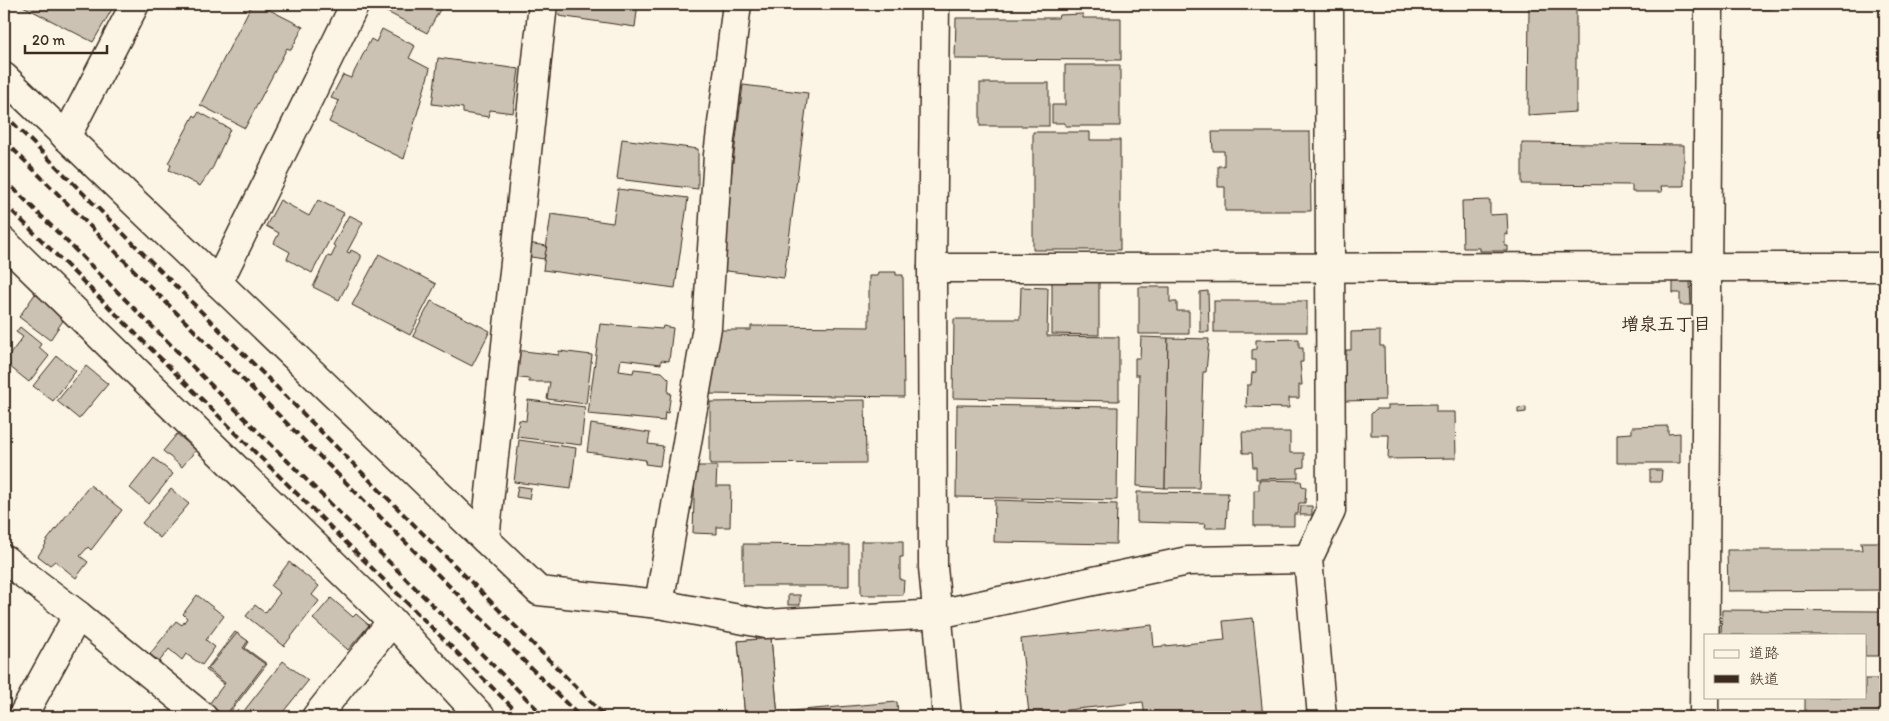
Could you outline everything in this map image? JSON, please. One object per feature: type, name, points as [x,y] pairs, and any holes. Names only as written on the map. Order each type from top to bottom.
[{"type":"street","points":[[66,137],[135,4]]},
{"type":"street","points":[[218,283],[355,4]]},
{"type":"street","points":[[485,539],[543,4]]},
{"type":"street","points":[[659,604],[707,327],[718,155],[737,4]]},
{"type":"street","points":[[935,4],[932,268],[933,567],[947,717]]},
{"type":"street","points":[[1322,717],[1308,559],[1331,511],[1329,4]]},
{"type":"street","points":[[1704,634],[1709,4]]},
{"type":"street","points":[[4,77],[539,591],[659,604],[766,624],[938,614],[1188,561],[1308,559]]},
{"type":"street","points":[[7,254],[392,621],[481,717]]},
{"type":"street","points":[[932,268],[1885,267]]},
{"type":"street","points":[[4,559],[78,615],[203,717]]},
{"type":"street","points":[[22,717],[78,615]]},
{"type":"street","points":[[316,717],[392,621]]},
{"type":"street","points":[[1704,698],[1704,717]]},
{"type":"building","points":[[19,4],[115,4],[93,42]]},
{"type":"building","points":[[252,4],[258,4],[303,27],[291,50],[287,48],[245,128],[200,105]]},
{"type":"building","points":[[372,4],[443,4],[427,33]]},
{"type":"building","points":[[560,4],[638,4],[635,27],[559,16]]},
{"type":"building","points":[[1529,4],[1576,4],[1576,112],[1528,115]]},
{"type":"building","points":[[1724,4],[1771,4],[1771,9],[1724,9]]},
{"type":"building","points":[[1083,14],[1083,18],[1121,18],[1121,60],[955,59],[956,18],[1058,18],[1059,15]]},
{"type":"building","points":[[382,29],[415,46],[409,58],[430,69],[404,159],[329,122],[339,101],[331,98],[343,75],[351,78],[371,39],[376,42]]},
{"type":"building","points":[[438,58],[519,69],[513,113],[490,110],[489,117],[463,113],[463,108],[432,104]]},
{"type":"building","points":[[1065,65],[1120,65],[1120,126],[1065,126],[1065,123],[1052,123],[1052,105],[1065,105]]},
{"type":"building","points":[[980,83],[1049,83],[1049,126],[980,126]]},
{"type":"building","points":[[743,85],[808,93],[784,278],[719,270]]},
{"type":"building","points":[[199,112],[230,129],[213,167],[200,186],[169,170],[171,165],[168,163],[194,115],[196,117]]},
{"type":"building","points":[[1033,132],[1090,132],[1090,140],[1120,140],[1120,250],[1033,250]]},
{"type":"building","points":[[1212,132],[1310,132],[1311,211],[1225,211],[1225,187],[1218,187],[1218,166],[1224,166],[1224,151],[1213,151]]},
{"type":"building","points":[[622,139],[698,149],[698,189],[617,179]]},
{"type":"building","points":[[1522,143],[1684,145],[1684,186],[1661,186],[1662,192],[1632,192],[1632,185],[1522,184]]},
{"type":"building","points":[[618,189],[688,198],[675,288],[543,270],[551,214],[613,223]]},
{"type":"building","points":[[280,200],[309,216],[318,200],[344,213],[312,273],[287,259],[290,252],[274,243],[279,233],[266,226]]},
{"type":"building","points":[[1490,200],[1490,215],[1507,214],[1508,235],[1505,234],[1505,246],[1508,246],[1508,251],[1480,251],[1480,248],[1463,248],[1462,201]]},
{"type":"building","points":[[349,215],[363,222],[347,252],[350,253],[351,250],[361,255],[361,258],[339,300],[313,287],[328,256],[331,257],[336,247],[333,245]]},
{"type":"building","points":[[527,243],[547,246],[544,259],[525,256]]},
{"type":"building","points":[[379,254],[436,284],[410,335],[352,305]]},
{"type":"building","points":[[878,272],[896,272],[896,275],[903,275],[904,397],[708,394],[707,330],[751,330],[751,326],[869,327],[869,276],[877,276]]},
{"type":"building","points":[[1052,281],[1099,282],[1099,335],[1052,334]]},
{"type":"building","points":[[1690,281],[1691,305],[1680,305],[1680,293],[1673,293],[1673,282]]},
{"type":"building","points":[[1021,287],[1048,288],[1047,336],[1119,337],[1119,401],[953,398],[954,319],[1020,319]]},
{"type":"building","points":[[1139,287],[1170,287],[1170,302],[1177,302],[1177,311],[1189,311],[1189,334],[1139,334]]},
{"type":"building","points":[[1208,291],[1209,332],[1200,332],[1200,292]]},
{"type":"building","points":[[35,294],[66,316],[50,340],[19,317]]},
{"type":"building","points":[[431,301],[490,331],[472,366],[413,336]]},
{"type":"building","points":[[1214,301],[1307,301],[1307,332],[1214,332]]},
{"type":"building","points":[[600,324],[662,329],[663,326],[673,328],[669,361],[661,360],[661,364],[621,359],[619,371],[633,373],[634,369],[662,372],[669,379],[668,393],[671,393],[668,413],[665,412],[664,421],[588,414]]},
{"type":"building","points":[[20,327],[41,344],[39,347],[49,356],[29,382],[4,362],[23,337],[16,332]]},
{"type":"building","points":[[1380,331],[1380,346],[1384,346],[1385,400],[1344,401],[1343,355],[1346,355],[1346,350],[1351,350],[1351,332]]},
{"type":"building","points":[[1141,337],[1168,338],[1165,488],[1137,486],[1139,375],[1135,375],[1135,358],[1140,358]]},
{"type":"building","points":[[1168,338],[1209,339],[1206,372],[1203,372],[1199,488],[1165,488]]},
{"type":"building","points":[[1299,339],[1299,348],[1303,348],[1303,362],[1300,362],[1302,385],[1299,385],[1299,398],[1289,398],[1289,408],[1246,407],[1247,385],[1251,385],[1252,373],[1256,372],[1256,360],[1252,360],[1252,350],[1256,349],[1256,340]]},
{"type":"building","points":[[515,350],[559,355],[559,351],[592,355],[586,404],[547,399],[550,382],[529,382],[529,379],[512,377]]},
{"type":"building","points":[[57,356],[76,371],[53,401],[33,386]]},
{"type":"building","points":[[86,366],[108,384],[79,419],[57,401]]},
{"type":"building","points":[[528,400],[585,407],[581,445],[517,437],[519,420],[526,421]]},
{"type":"building","points":[[865,400],[866,463],[710,464],[710,402]]},
{"type":"building","points":[[1436,404],[1436,412],[1455,412],[1456,458],[1388,459],[1389,435],[1371,435],[1371,414],[1376,409],[1388,409],[1388,405]]},
{"type":"building","points":[[957,405],[1118,407],[1117,500],[956,497]]},
{"type":"building","points":[[1526,407],[1526,412],[1518,413],[1518,408]]},
{"type":"building","points":[[591,424],[650,433],[648,444],[663,446],[660,466],[645,464],[646,460],[587,452]]},
{"type":"building","points":[[1668,426],[1668,434],[1680,433],[1680,463],[1617,463],[1617,434],[1632,433],[1632,427]]},
{"type":"building","points":[[1242,432],[1290,432],[1290,453],[1304,453],[1304,467],[1298,468],[1298,478],[1256,479],[1256,467],[1253,467],[1252,453],[1243,453]]},
{"type":"building","points":[[177,434],[196,450],[182,467],[163,451]]},
{"type":"building","points":[[519,440],[576,448],[571,489],[514,482]]},
{"type":"building","points":[[154,458],[173,474],[149,504],[130,488]]},
{"type":"building","points":[[695,466],[717,466],[716,486],[731,486],[730,527],[717,527],[717,534],[693,533]]},
{"type":"building","points":[[1650,470],[1662,470],[1661,482],[1650,482]]},
{"type":"building","points":[[1259,480],[1301,481],[1302,486],[1306,487],[1305,503],[1299,503],[1298,514],[1294,514],[1294,526],[1254,526],[1254,490],[1259,490]]},
{"type":"building","points":[[90,485],[122,510],[91,550],[88,547],[80,556],[88,562],[76,578],[55,561],[50,565],[38,556],[45,543]]},
{"type":"building","points":[[518,486],[531,488],[529,499],[516,497]]},
{"type":"building","points":[[171,489],[189,504],[160,538],[142,523]]},
{"type":"building","points":[[1137,492],[1228,493],[1226,528],[1205,528],[1206,524],[1137,522]]},
{"type":"building","points":[[995,500],[1117,504],[1116,544],[994,542]]},
{"type":"building","points":[[1301,506],[1312,506],[1312,515],[1300,515]]},
{"type":"building","points":[[861,541],[903,541],[903,557],[900,557],[900,580],[904,580],[903,595],[861,595]]},
{"type":"building","points":[[1861,542],[1883,542],[1883,590],[1728,591],[1727,550],[1862,550]]},
{"type":"building","points":[[743,544],[849,545],[849,586],[743,586]]},
{"type":"building","points":[[289,562],[319,586],[312,595],[319,601],[284,646],[246,616],[255,605],[265,613],[280,593],[271,586]]},
{"type":"building","points":[[197,595],[224,616],[206,640],[215,647],[202,665],[186,654],[182,660],[169,649],[159,662],[150,654],[176,621],[182,625],[187,618],[183,614]]},
{"type":"building","points":[[788,595],[800,595],[800,605],[788,605]]},
{"type":"building","points":[[331,598],[353,617],[356,614],[369,625],[348,650],[313,619]]},
{"type":"building","points":[[1722,610],[1881,611],[1880,656],[1866,656],[1866,634],[1721,634]]},
{"type":"building","points":[[1253,618],[1263,717],[1145,717],[1143,702],[1029,714],[1021,639],[1152,625],[1154,647],[1225,640],[1223,621]]},
{"type":"building","points":[[235,632],[249,642],[245,648],[267,664],[227,716],[211,703],[225,685],[206,670]]},
{"type":"building","points":[[237,633],[248,641],[243,648],[265,664],[225,716],[209,704],[225,683],[208,669]]},
{"type":"building","points":[[771,638],[778,717],[745,717],[738,641]]},
{"type":"building","points":[[771,638],[778,717],[745,717],[738,641]]},
{"type":"building","points":[[283,661],[308,681],[279,717],[240,716]]},
{"type":"building","points":[[1866,679],[1880,679],[1880,717],[1805,717],[1805,698],[1866,698]]},
{"type":"building","points":[[897,702],[898,717],[790,717],[790,711]]},
{"type":"railway","points":[[4,114],[606,717]]},
{"type":"railway","points":[[4,140],[580,717]]},
{"type":"railway","points":[[4,179],[545,717]]},
{"type":"railway","points":[[4,203],[522,717]]},
{"type":"district","name":"増泉五丁目","points":[[1666,324]]}]
